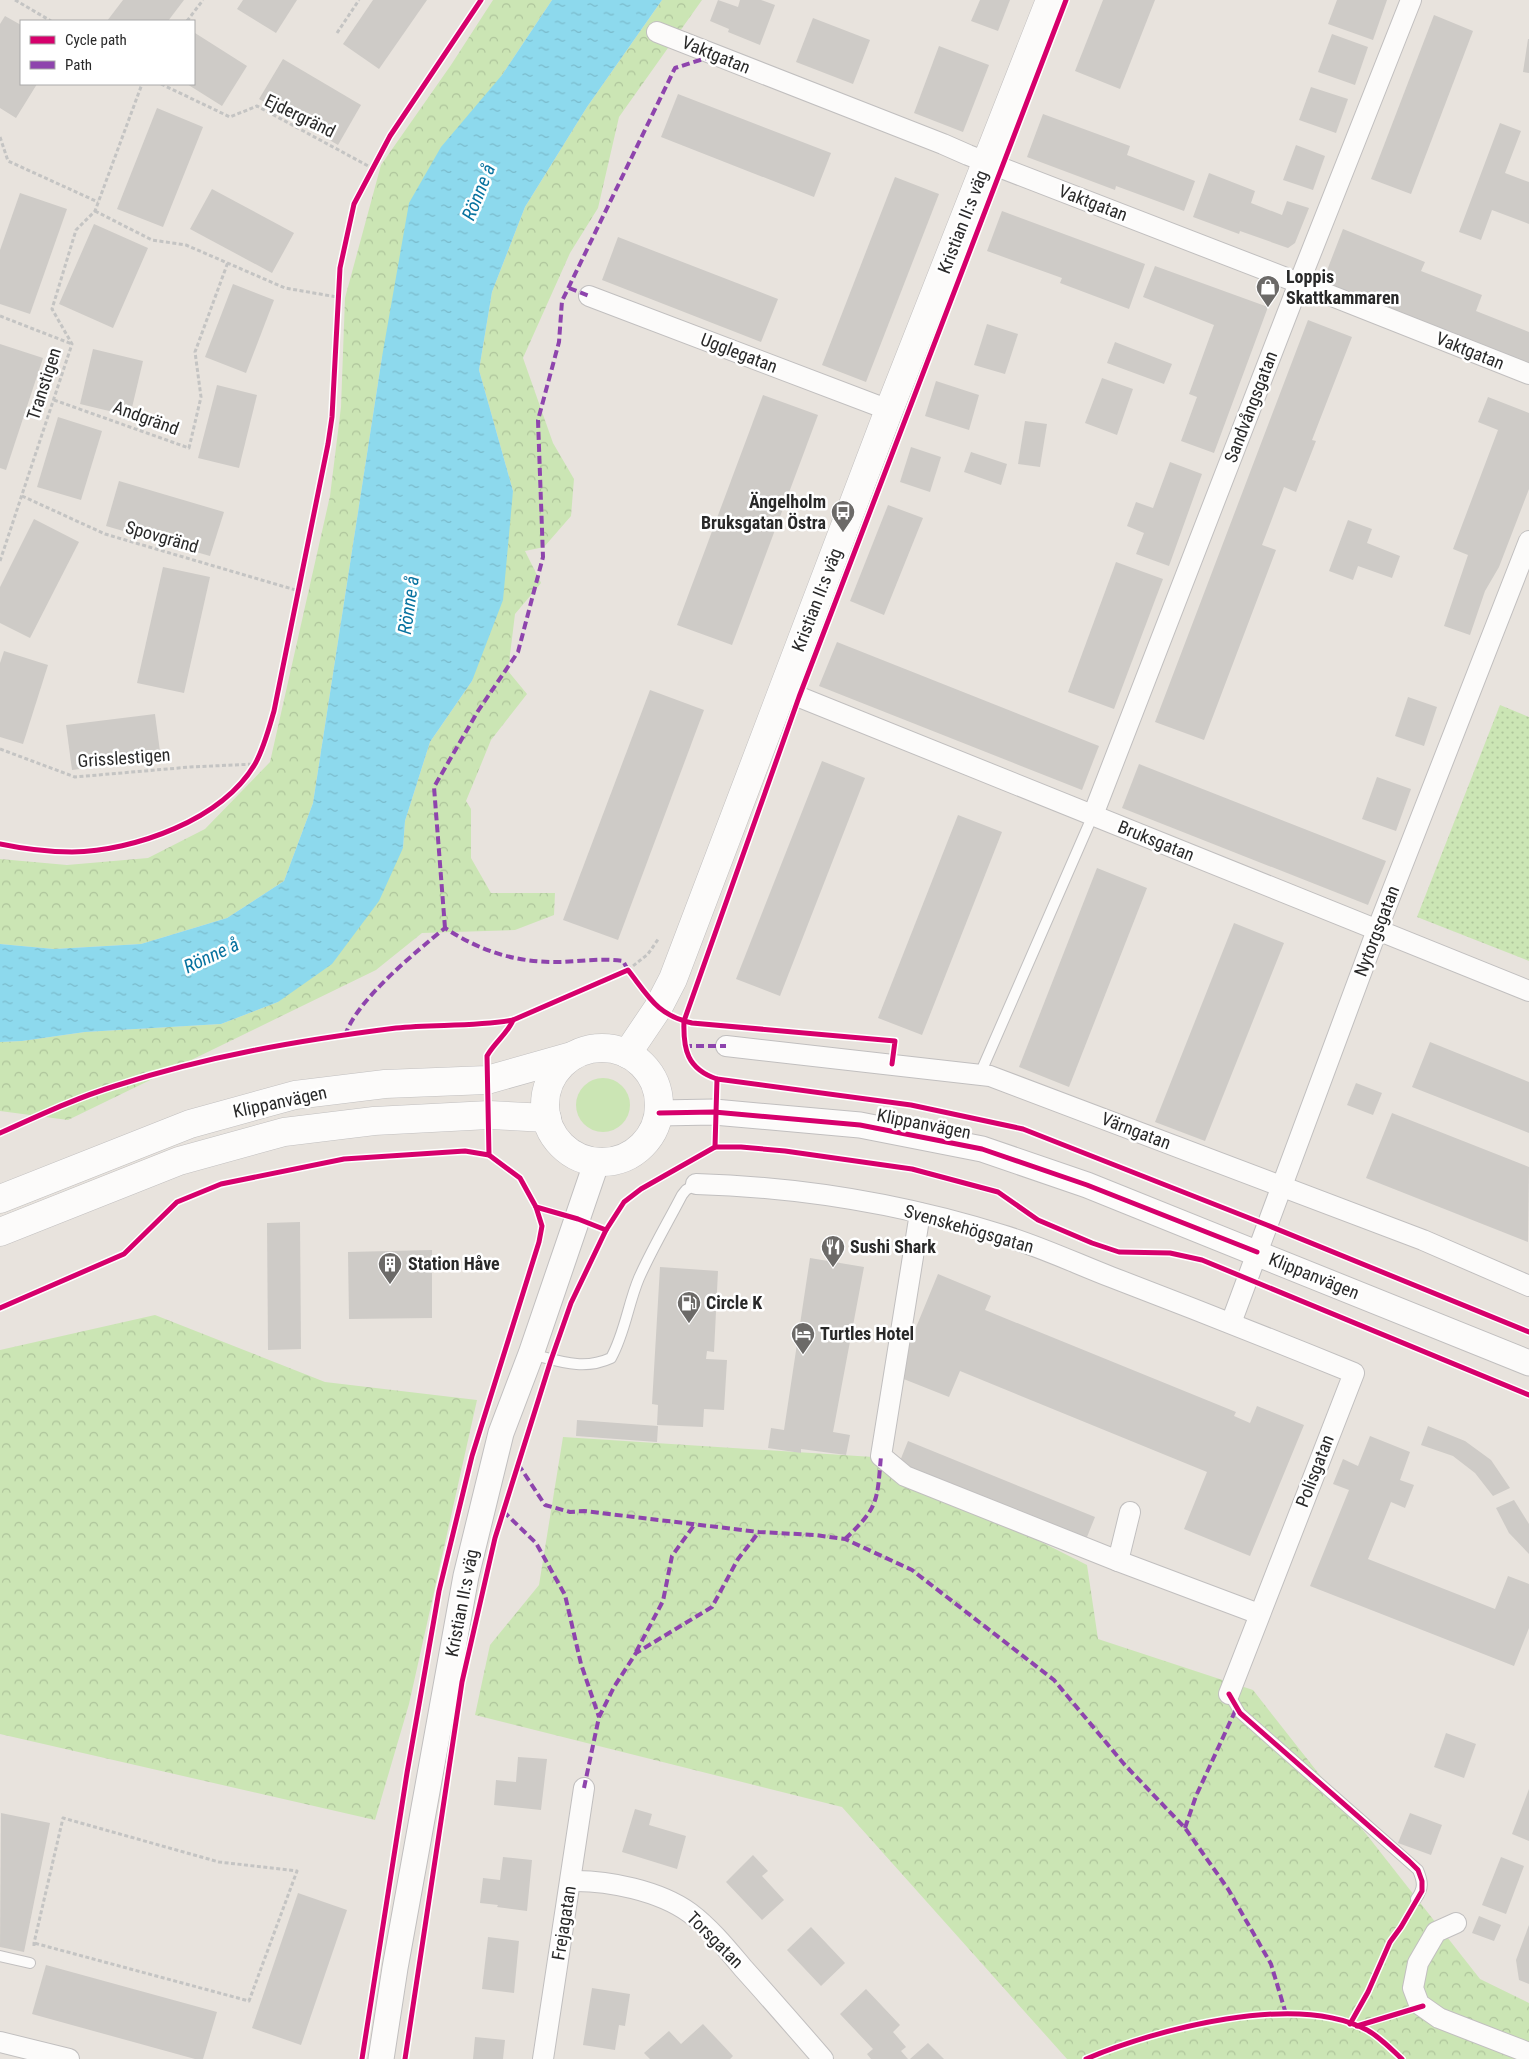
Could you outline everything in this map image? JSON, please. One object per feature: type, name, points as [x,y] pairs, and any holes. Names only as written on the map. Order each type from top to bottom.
[{"type":"main road","name":"Kristian II:s väg","points":[[628,1054],[658,1008],[673,979],[889,410],[1050,0]]},
{"type":"main road","name":"Klippanvägen","points":[[0,1199],[190,1124],[295,1095],[385,1084],[487,1080],[572,1056],[586,1050],[600,1048],[614,1049],[628,1054],[649,1072],[656,1084],[659,1113],[655,1127],[648,1139],[626,1157],[612,1161],[583,1158],[571,1152],[560,1143],[552,1131],[547,1118],[546,1096],[553,1076],[561,1065],[572,1056]]},
{"type":"main road","name":"Klippanvägen","points":[[0,1232],[179,1161],[284,1132],[374,1121],[489,1115],[547,1118]]},
{"type":"street","name":"Sandvångsgatan","points":[[1093,815],[1411,0]]},
{"type":"street","name":"Vaktgatan","points":[[657,32],[1529,374]]},
{"type":"street","name":"Ugglegatan","points":[[589,296],[889,410]]},
{"type":"street","name":"Nytorgsgatan","points":[[1231,1323],[1377,930],[1529,541]]},
{"type":"street","name":"Bruksgatan","points":[[782,690],[1529,991]]},
{"type":"street","name":"Värngatan","points":[[726,1046],[980,1074],[1423,1240],[1529,1286]]},
{"type":"street","name":"Klippanvägen","points":[[659,1113],[714,1112],[860,1126],[982,1149],[1087,1185],[1529,1363]]},
{"type":"street","name":"Kristian II:s väg","points":[[381,2059],[395,1968],[466,1576],[502,1433],[598,1161]]},
{"type":"street","name":"Svenskehögsgatan","points":[[696,1184],[748,1186],[807,1193],[920,1213],[1003,1235],[1231,1323]]},
{"type":"street","points":[[920,1213],[881,1456],[905,1476],[1118,1561],[1260,1614]]},
{"type":"street","name":"Polisgatan","points":[[1229,1694],[1354,1373],[1231,1323]]},
{"type":"street","points":[[1118,1561],[1130,1512]]},
{"type":"street","name":"Frejagatan","points":[[543,2059],[584,1788]]},
{"type":"street","name":"Torsgatan","points":[[571,1881],[605,1883],[647,1892],[675,1903],[690,1913],[730,1953],[823,2059]]},
{"type":"street","points":[[1456,1923],[1436,1932],[1418,1963],[1413,1988],[1419,2004],[1439,2018],[1529,2053]]},
{"type":"street","points":[[0,2042],[69,2059]]},
{"type":"lane","points":[[980,1074],[1093,815]]},
{"type":"lane","points":[[531,1354],[580,1366],[594,1364],[611,1358],[623,1331],[630,1301],[640,1276],[682,1195],[696,1184]]},
{"type":"lane","points":[[1229,1694],[1240,1713],[1418,1870],[1422,1881],[1422,1891],[1416,1899]]},
{"type":"lane","points":[[0,1956],[30,1964]]},
{"type":"path","points":[[15,0],[49,20]]},
{"type":"path","points":[[188,20],[203,0]]},
{"type":"path","points":[[337,33],[360,0]]},
{"type":"path","points":[[0,137],[8,160],[98,202]]},
{"type":"path","points":[[95,210],[152,240],[186,245],[285,288],[337,297]]},
{"type":"path","points":[[0,316],[72,344]]},
{"type":"path","points":[[30,1964],[34,1943],[63,1818],[219,1862],[296,1870],[249,2001],[34,1943]]},
{"type":"green space","points":[[493,0],[552,0],[502,75],[382,357],[313,803],[284,881],[227,918],[141,944],[54,949],[0,944],[0,859],[67,865],[148,858],[205,829],[270,762],[330,496],[341,407],[345,298],[381,165],[451,65]]},
{"type":"green space","points":[[662,0],[702,0],[619,117],[598,208],[570,253],[523,358],[553,443],[574,479],[571,516],[544,547],[525,551],[541,583],[515,614],[508,671],[527,694],[491,740],[466,801],[471,809],[471,858],[491,893],[555,893],[554,915],[515,930],[422,933],[376,970],[68,1120],[0,1111],[0,1042],[22,1041],[85,1032],[221,1024],[278,1002],[403,848],[405,821],[430,742],[472,681],[513,491],[479,370],[492,292],[525,207],[587,107]]},
{"type":"green space","points":[[1500,705],[1529,717],[1529,961],[1417,917]]},
{"type":"green space","points":[[603,1078],[613,1080],[622,1086],[628,1095],[630,1105],[628,1115],[622,1124],[613,1130],[603,1132],[593,1130],[584,1124],[578,1115],[576,1105],[578,1095],[584,1086],[593,1080]]},
{"type":"green space","points":[[155,1315],[325,1382],[477,1400],[409,1704],[375,1820],[0,1734],[0,1350]]},
{"type":"green space","points":[[563,1437],[873,1457],[1087,1565],[1098,1639],[1253,1690],[1480,1979],[1529,2003],[1529,2059],[1067,2059],[842,1807],[475,1715],[490,1645],[539,1585]]},
{"type":"water","name":"Rönne å","points":[[552,0],[662,0],[587,107],[525,207],[492,292],[479,370],[513,491],[503,600],[472,681],[430,742],[405,821],[403,848],[379,901],[332,964],[278,1002],[221,1024],[85,1032],[22,1041],[0,1042],[0,944],[54,949],[141,944],[227,918],[284,881],[313,803],[382,357],[409,203],[441,147],[502,75]]},
{"type":"building","points":[[123,0],[184,0],[169,20],[108,20]]},
{"type":"building","points":[[243,0],[297,0],[276,33],[237,9]]},
{"type":"building","points":[[373,0],[427,0],[379,69],[343,44]]},
{"type":"building","points":[[718,0],[738,7],[740,0],[761,0],[775,5],[760,45],[728,32],[729,29],[710,21]]},
{"type":"building","points":[[980,0],[1010,0],[998,31],[971,21]]},
{"type":"building","points":[[1103,0],[1155,0],[1120,89],[1075,71]]},
{"type":"building","points":[[1337,0],[1387,0],[1373,40],[1328,24]]},
{"type":"building","points":[[1434,15],[1473,31],[1411,194],[1371,179]]},
{"type":"building","points":[[5,16],[20,24],[20,85],[36,85],[16,118],[0,108],[0,24]]},
{"type":"building","points":[[813,18],[870,40],[853,84],[796,62]]},
{"type":"building","points":[[195,33],[247,66],[222,106],[189,85],[195,85]]},
{"type":"building","points":[[1332,34],[1368,47],[1355,85],[1318,72]]},
{"type":"building","points":[[1529,39],[1529,73],[1523,72]]},
{"type":"building","points":[[939,46],[989,65],[963,132],[914,113]]},
{"type":"building","points":[[283,59],[361,105],[338,145],[259,99]]},
{"type":"building","points":[[1311,87],[1348,99],[1336,133],[1299,120]]},
{"type":"building","points":[[678,94],[831,153],[814,197],[661,137]]},
{"type":"building","points":[[157,108],[203,127],[163,227],[117,209]]},
{"type":"building","points":[[1043,114],[1130,146],[1127,155],[1195,181],[1184,211],[1116,186],[1115,190],[1027,157]]},
{"type":"building","points":[[1500,123],[1521,131],[1505,173],[1529,182],[1529,224],[1492,210],[1481,240],[1459,232]]},
{"type":"building","points":[[1296,145],[1325,156],[1313,190],[1283,180]]},
{"type":"building","points":[[1209,173],[1255,191],[1251,203],[1282,215],[1287,201],[1309,208],[1295,243],[1288,248],[1240,231],[1239,234],[1193,217]]},
{"type":"building","points":[[895,177],[939,194],[866,382],[822,365]]},
{"type":"building","points":[[212,189],[294,233],[272,273],[190,229]]},
{"type":"building","points":[[20,193],[67,209],[30,314],[0,304],[0,250]]},
{"type":"building","points":[[1002,211],[1145,264],[1129,309],[1060,283],[1062,278],[987,251]]},
{"type":"building","points":[[94,224],[148,248],[113,328],[59,304]]},
{"type":"building","points":[[1343,229],[1425,262],[1421,271],[1482,295],[1476,311],[1529,332],[1529,370],[1330,285],[1326,273]]},
{"type":"building","points":[[618,237],[778,299],[761,342],[602,280]]},
{"type":"building","points":[[1155,266],[1268,307],[1214,453],[1181,441],[1197,397],[1189,394],[1214,325],[1143,297]]},
{"type":"building","points":[[233,284],[274,300],[246,373],[205,357]]},
{"type":"building","points":[[1308,320],[1352,337],[1312,440],[1316,441],[1296,492],[1284,487],[1262,545],[1276,550],[1204,740],[1155,722]]},
{"type":"building","points":[[987,324],[1018,334],[1005,374],[974,365]]},
{"type":"building","points":[[1115,342],[1172,364],[1164,384],[1107,363]]},
{"type":"building","points":[[0,344],[43,358],[6,470],[0,468]]},
{"type":"building","points":[[93,349],[143,361],[130,416],[80,404]]},
{"type":"building","points":[[1102,378],[1133,389],[1117,435],[1085,423]]},
{"type":"building","points":[[936,381],[979,395],[969,430],[925,416]]},
{"type":"building","points":[[217,385],[257,395],[239,468],[198,458]]},
{"type":"building","points":[[763,395],[818,415],[732,645],[677,625]]},
{"type":"building","points":[[1488,397],[1529,413],[1529,489],[1499,567],[1485,591],[1470,635],[1444,626],[1468,555],[1453,549],[1498,430],[1478,422]]},
{"type":"building","points":[[58,417],[102,431],[81,500],[37,487]]},
{"type":"building","points":[[1025,421],[1047,424],[1040,467],[1018,464]]},
{"type":"building","points":[[911,447],[941,457],[930,492],[900,482]]},
{"type":"building","points":[[971,452],[1007,464],[1001,485],[964,472]]},
{"type":"building","points":[[1170,462],[1202,474],[1169,566],[1136,554],[1144,533],[1127,526],[1136,502],[1153,508]]},
{"type":"building","points":[[119,481],[224,512],[210,556],[106,526]]},
{"type":"building","points":[[888,505],[923,518],[884,615],[850,601]]},
{"type":"building","points":[[34,519],[79,542],[30,638],[0,623],[0,587]]},
{"type":"building","points":[[1348,520],[1372,529],[1367,543],[1400,556],[1392,578],[1358,566],[1353,580],[1329,571]]},
{"type":"building","points":[[1116,562],[1163,579],[1114,709],[1068,692]]},
{"type":"building","points":[[163,567],[210,577],[184,693],[137,683]]},
{"type":"building","points":[[837,642],[1099,746],[1082,790],[819,686]]},
{"type":"building","points":[[4,651],[48,665],[23,744],[0,737],[0,663]]},
{"type":"building","points":[[650,690],[704,710],[618,940],[563,920]]},
{"type":"building","points":[[1408,697],[1437,707],[1424,746],[1395,736]]},
{"type":"building","points":[[155,714],[161,759],[72,770],[66,725]]},
{"type":"building","points":[[822,761],[865,778],[780,996],[736,979]]},
{"type":"building","points":[[1139,764],[1386,861],[1368,905],[1122,808]]},
{"type":"building","points":[[1377,777],[1411,789],[1396,831],[1362,819]]},
{"type":"building","points":[[958,815],[1002,832],[922,1035],[878,1018]]},
{"type":"building","points":[[1097,868],[1147,888],[1069,1087],[1019,1067]]},
{"type":"building","points":[[1234,923],[1284,943],[1205,1141],[1155,1122]]},
{"type":"building","points":[[1430,1042],[1529,1082],[1529,1133],[1412,1087]]},
{"type":"building","points":[[1356,1083],[1382,1093],[1373,1115],[1347,1105]]},
{"type":"building","points":[[1392,1113],[1529,1167],[1528,1242],[1366,1178]]},
{"type":"building","points":[[300,1222],[301,1349],[268,1350],[267,1223]]},
{"type":"building","name":"Station Håve","points":[[432,1250],[432,1318],[349,1319],[348,1252]]},
{"type":"building","points":[[810,1258],[864,1267],[833,1432],[850,1435],[846,1455],[801,1449],[801,1453],[768,1448],[771,1428],[784,1430]]},
{"type":"building","points":[[660,1267],[718,1271],[714,1352],[707,1351],[706,1359],[727,1360],[724,1410],[704,1409],[703,1427],[657,1425],[658,1405],[652,1404]]},
{"type":"building","points":[[938,1274],[991,1296],[985,1310],[1236,1412],[1234,1416],[1250,1423],[1257,1406],[1304,1425],[1250,1556],[1184,1529],[1207,1472],[960,1371],[949,1397],[896,1376]]},
{"type":"building","points":[[577,1420],[658,1426],[657,1442],[576,1436]]},
{"type":"building","points":[[1428,1426],[1465,1441],[1491,1460],[1510,1488],[1493,1496],[1475,1473],[1453,1456],[1421,1445]]},
{"type":"building","points":[[1370,1436],[1410,1452],[1400,1480],[1414,1485],[1405,1508],[1391,1502],[1368,1559],[1495,1609],[1508,1576],[1529,1584],[1529,1628],[1514,1666],[1310,1586],[1349,1490],[1333,1484],[1343,1459],[1358,1466]]},
{"type":"building","points":[[908,1441],[1095,1517],[1085,1542],[898,1466]]},
{"type":"building","points":[[1514,1500],[1529,1524],[1529,1554],[1509,1533],[1496,1508]]},
{"type":"building","points":[[1446,1733],[1476,1744],[1464,1778],[1434,1767]]},
{"type":"building","points":[[518,1757],[547,1759],[541,1810],[494,1805],[496,1780],[516,1782]]},
{"type":"building","points":[[1529,1789],[1529,1841],[1512,1834]]},
{"type":"building","points":[[635,1809],[652,1814],[649,1825],[686,1836],[677,1869],[622,1852]]},
{"type":"building","points":[[1,1813],[50,1823],[24,1952],[0,1947]]},
{"type":"building","points":[[1410,1813],[1442,1825],[1431,1855],[1398,1843]]},
{"type":"building","points":[[753,1855],[768,1871],[762,1876],[784,1900],[762,1920],[726,1882]]},
{"type":"building","points":[[503,1857],[532,1860],[527,1911],[480,1903],[483,1878],[500,1880]]},
{"type":"building","points":[[1501,1857],[1524,1866],[1506,1914],[1482,1905]]},
{"type":"building","points":[[298,1893],[347,1910],[301,2045],[252,2028]]},
{"type":"building","points":[[1479,1916],[1501,1925],[1494,1941],[1472,1933]]},
{"type":"building","points":[[1529,1925],[1529,1984],[1519,1980],[1516,1960]]},
{"type":"building","points":[[811,1927],[845,1963],[821,1986],[787,1950]]},
{"type":"building","points":[[488,1937],[519,1941],[514,1993],[482,1989]]},
{"type":"building","points":[[46,1965],[217,2012],[203,2059],[195,2059],[32,2014]]},
{"type":"building","points":[[592,1988],[630,1994],[625,2026],[619,2025],[615,2050],[583,2045]]},
{"type":"building","points":[[866,1989],[900,2025],[893,2032],[906,2047],[901,2051],[908,2059],[871,2059],[867,2054],[873,2049],[840,2014]]},
{"type":"building","points":[[703,2024],[733,2056],[730,2059],[650,2059],[644,2053],[669,2031],[681,2044]]},
{"type":"building","points":[[475,2037],[505,2040],[503,2059],[473,2059]]},
{"type":"building","points":[[928,2043],[944,2059],[910,2059]]},
{"type":"marked path","points":[[445,928],[434,787],[478,711],[518,652],[543,557],[538,420],[559,342],[562,301],[675,68],[716,55]]},
{"type":"marked path","points":[[569,288],[589,296]]},
{"type":"marked path","points":[[345,1036],[351,1022],[361,1008],[388,977],[445,928],[486,950],[515,958],[546,962],[615,960],[623,961],[628,970]]},
{"type":"marked path","points":[[684,1046],[726,1046]]},
{"type":"marked path","points":[[845,1539],[864,1519],[874,1502],[877,1494],[881,1456]]},
{"type":"marked path","points":[[518,1464],[545,1505],[570,1512],[584,1511],[759,1532],[815,1535],[845,1539],[912,1570],[1054,1680],[1124,1764],[1185,1828],[1228,1889],[1271,1964],[1286,2014]]},
{"type":"marked path","points":[[503,1511],[536,1543],[565,1595],[581,1664],[599,1717]]},
{"type":"marked path","points":[[636,1652],[663,1601],[672,1556],[695,1524]]},
{"type":"marked path","points":[[584,1788],[599,1717],[614,1687],[636,1653],[712,1607],[738,1559],[759,1532]]},
{"type":"marked path","points":[[1185,1828],[1196,1796],[1237,1707]]},
{"type":"cycle path","points":[[0,844],[36,850],[72,852],[122,846],[148,838],[174,829],[199,816],[221,801],[240,784],[255,764],[264,745],[274,711],[328,444],[332,417],[340,268],[354,204],[390,136],[481,0]]},
{"type":"cycle path","points":[[513,1020],[487,1056],[489,1155],[520,1178],[536,1207],[578,1219],[606,1230],[624,1202],[641,1189],[715,1147],[717,1079],[699,1070],[689,1057],[686,1049],[684,1021],[799,697],[1066,0]]},
{"type":"cycle path","points":[[0,1133],[100,1091],[150,1075],[254,1050],[396,1028],[484,1024],[513,1020],[628,970],[655,1004],[680,1020],[692,1023],[895,1041],[892,1064]]},
{"type":"cycle path","points":[[717,1079],[911,1105],[1023,1129],[1267,1225],[1529,1332]]},
{"type":"cycle path","points":[[659,1113],[714,1112],[860,1125],[982,1149],[1087,1185],[1257,1252]]},
{"type":"cycle path","points":[[715,1147],[785,1151],[912,1169],[998,1192],[1038,1220],[1092,1243],[1119,1252],[1170,1253],[1202,1260],[1529,1395]]},
{"type":"cycle path","points":[[0,1308],[124,1254],[177,1202],[221,1184],[344,1159],[465,1151],[489,1155]]},
{"type":"cycle path","points":[[362,2059],[407,1773],[439,1591],[472,1456],[539,1242],[542,1226],[536,1207]]},
{"type":"cycle path","points":[[405,2059],[462,1682],[495,1538],[571,1303],[606,1230]]},
{"type":"cycle path","points":[[1229,1694],[1240,1713],[1418,1870],[1422,1881],[1422,1891],[1390,1942],[1368,1992],[1350,2024]]},
{"type":"cycle path","points":[[1357,2026],[1423,2006]]},
{"type":"cycle path","points":[[1086,2059],[1150,2036],[1187,2027],[1226,2019],[1303,2014],[1337,2019],[1367,2030],[1402,2059]]},
{"type":"place","name":"Loppis Skattkammaren","points":[[1268,308]]},
{"type":"place","name":"Ängelholm Bruksgatan Östra","points":[[843,533]]},
{"type":"place","name":"Sushi Shark","points":[[833,1268]]},
{"type":"place","name":"Station Håve","points":[[390,1285]]},
{"type":"place","name":"Circle K","points":[[689,1324]]},
{"type":"place","name":"Turtles Hotel","points":[[803,1355]]}]
